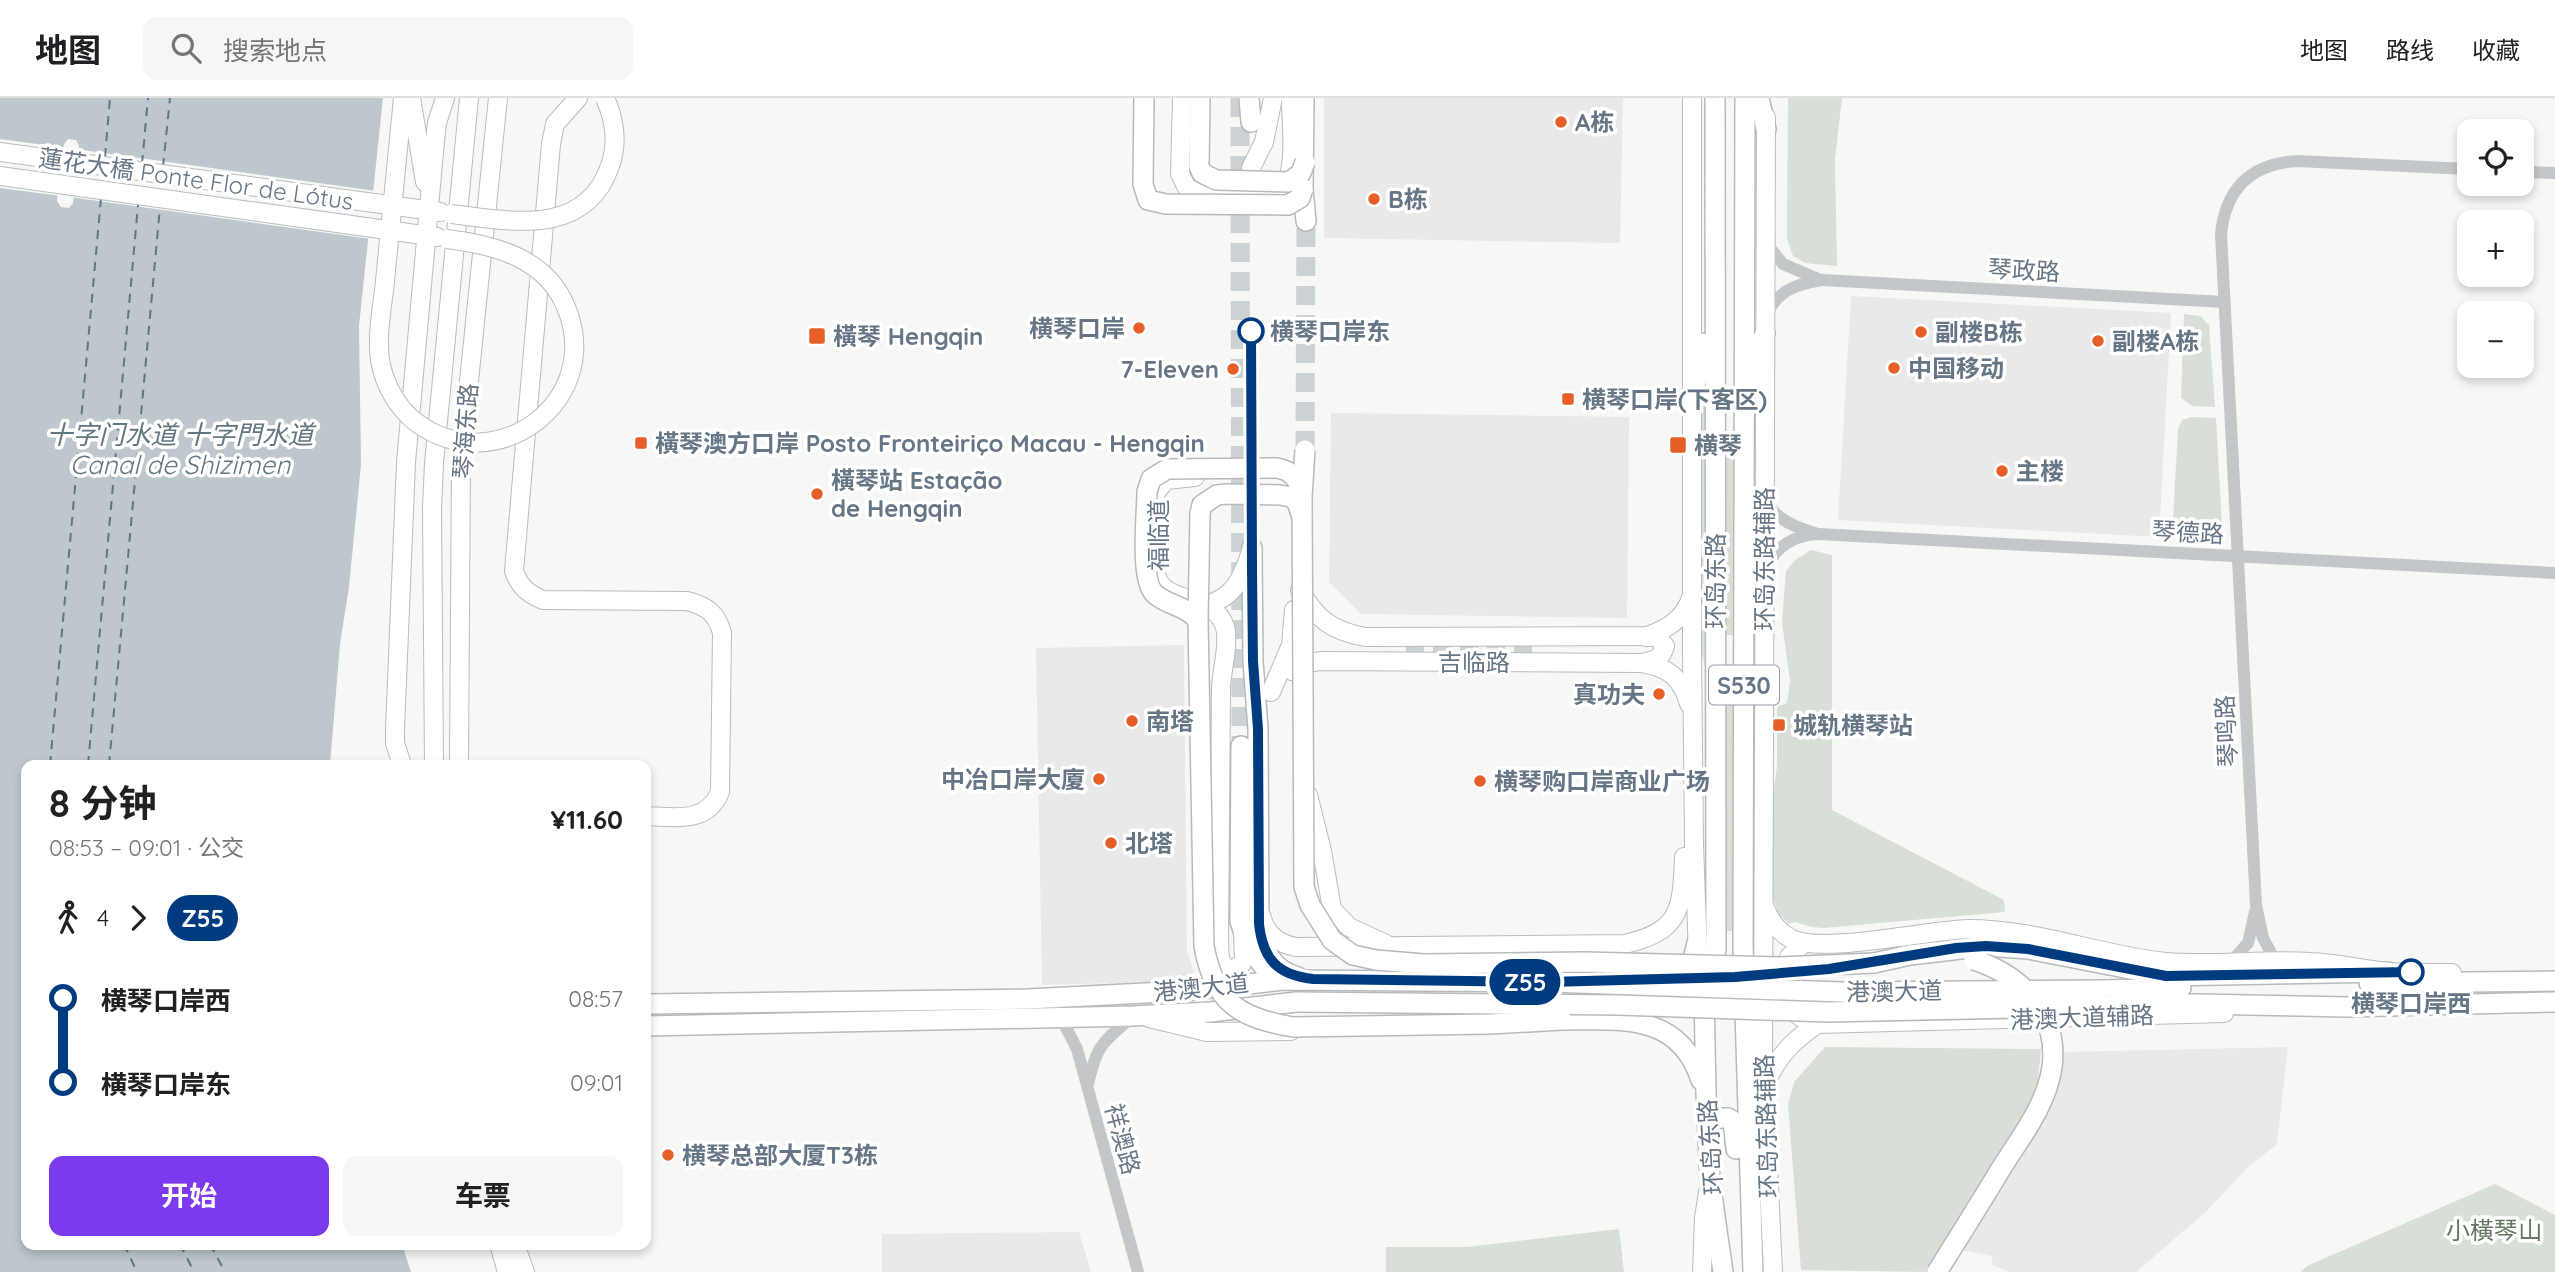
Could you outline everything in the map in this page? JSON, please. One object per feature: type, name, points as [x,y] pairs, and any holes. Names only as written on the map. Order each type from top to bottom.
[{"type":"main road","name":"蓮花大橋 Ponte Flor de Lótus","points":[[0,176],[312,220],[326,221],[380,229],[393,231],[407,233],[467,241],[506,251],[533,266],[554,286],[570,317],[573,329],[573,360],[565,388],[547,413],[519,434],[503,440],[487,443],[458,442],[430,432],[411,418],[394,399],[380,361],[380,329],[389,236],[391,222],[404,98]]},
{"type":"main road","points":[[411,98],[429,213]]},
{"type":"main road","points":[[400,760],[395,743],[395,729],[406,462],[436,132],[445,98]]},
{"type":"main road","name":"琴海东路","points":[[433,760],[434,463],[469,98]]},
{"type":"main road","name":"琴海东路","points":[[459,760],[461,459],[498,98]]},
{"type":"main road","points":[[578,98],[555,124],[551,144],[536,337],[513,563],[515,575],[523,588],[532,596],[543,600],[687,601],[709,609],[720,625],[719,792],[713,806],[697,815],[651,816]]},
{"type":"main road","name":"蓮花大橋 Ponte Flor de Lótus","points":[[0,152],[503,220],[539,221],[557,218],[575,210],[596,192],[603,180],[613,157],[615,143],[614,122],[605,98]]},
{"type":"main road","points":[[1144,98],[1143,184],[1148,200],[1166,204],[1289,205],[1300,198],[1303,189]]},
{"type":"main road","points":[[1182,98],[1180,174],[1187,188],[1200,194],[1256,195],[1279,192],[1285,187],[1290,174],[1291,98]]},
{"type":"main road","points":[[1200,98],[1199,166],[1202,173],[1208,177],[1225,181],[1289,182],[1301,173],[1305,162]]},
{"type":"main road","points":[[1251,98],[1251,122]]},
{"type":"main road","points":[[1251,168],[1264,142],[1273,98]]},
{"type":"main road","points":[[1304,98],[1303,189],[1306,222]]},
{"type":"main road","points":[[1692,98],[1693,721],[1697,943],[1709,1001]]},
{"type":"main road","name":"环岛东路","points":[[1715,98],[1716,949],[1709,1001],[1706,1093],[1710,1181],[1723,1272]]},
{"type":"main road","name":"环岛东路","points":[[1745,98],[1743,946],[1753,1272]]},
{"type":"main road","points":[[1759,98],[1766,129]]},
{"type":"main road","name":"环岛东路辅路","points":[[1766,98],[1764,1089],[1773,1272]]},
{"type":"main road","points":[[136,195],[139,171]]},
{"type":"main road","points":[[1692,392],[1702,366],[1703,319],[1715,277]]},
{"type":"main road","points":[[1744,443],[1756,414],[1756,364],[1765,325]]},
{"type":"main road","points":[[1305,450],[1302,497],[1304,887],[1310,905],[1332,940],[1353,955],[1424,964],[1585,962],[1779,967],[1943,957],[1974,960],[1996,968],[2015,979],[2032,996],[2048,1027],[2053,1065],[2032,1121],[1937,1272]]},
{"type":"main road","points":[[1252,548],[1238,584],[1230,593],[1201,613],[1189,611],[1158,597],[1147,584],[1147,492],[1151,479],[1167,469],[1277,468],[1287,470],[1295,476],[1302,497]]},
{"type":"main road","name":"福临道","points":[[1241,746],[1240,921],[1244,958],[1241,965],[1231,970],[1220,962],[1219,926],[1221,687],[1226,640],[1222,621],[1212,609],[1201,613],[1164,587],[1156,575],[1154,502],[1159,486],[1172,478],[1273,477],[1283,479],[1294,491],[1294,626],[1291,645],[1271,692]]},
{"type":"main road","points":[[1304,525],[1301,507],[1291,497],[1280,495],[1227,494],[1208,499],[1202,505],[1200,513],[1204,946],[1214,985],[1237,1009],[1272,1023],[1293,1027],[1490,1024],[1566,1017],[1587,993],[1590,958],[1582,945]]},
{"type":"main road","points":[[1252,548],[1258,729],[1259,924],[1264,950],[1273,963],[1286,974],[1313,979]]},
{"type":"main road","name":"吉临路","points":[[1294,574],[1309,606],[1326,622],[1336,629],[1365,636],[1643,637],[1663,631],[1682,616],[1690,603],[1694,585]]},
{"type":"main road","points":[[1358,662],[1343,658],[1337,654],[1336,649],[1347,639],[1365,636]]},
{"type":"main road","points":[[1642,663],[1659,658],[1665,646],[1657,637],[1643,637]]},
{"type":"main road","points":[[1532,649],[1554,649],[1617,638]]},
{"type":"main road","name":"吉临路","points":[[1258,729],[1271,692],[1284,677],[1309,663],[1358,662],[1642,663],[1665,668],[1674,675],[1687,694],[1693,721]]},
{"type":"main road","points":[[1259,898],[1266,929],[1284,946],[1582,945],[1625,944],[1646,939],[1660,932],[1672,921],[1682,896],[1685,829],[1694,749]]},
{"type":"main road","points":[[1303,777],[1322,851],[1332,909],[1349,927],[1392,947]]},
{"type":"main road","points":[[1763,902],[1768,917],[1779,931],[1804,943],[1856,941],[1966,929],[2008,930],[2136,958],[2201,964],[2309,962],[2392,977]]},
{"type":"main road","name":"福临道","points":[[1243,934],[1256,959],[1284,980]]},
{"type":"main road","points":[[1184,990],[1658,993],[1676,984],[1688,973],[1697,943]]},
{"type":"main road","points":[[1804,943],[1789,957],[1787,996],[1793,1013],[1817,1024]]},
{"type":"main road","points":[[1548,982],[1775,975],[1956,948],[1986,946],[2028,949],[2166,976],[2314,974],[2392,977]]},
{"type":"main road","name":"港澳大道","points":[[651,1026],[1062,1019],[1195,1013],[1296,1002],[1618,1005],[1709,1001],[1829,1012],[2106,998],[2392,977],[2555,981]]},
{"type":"main road","name":"港澳大道","points":[[651,1004],[1048,998],[1313,979],[1548,982],[2347,1007],[2555,1002]]},
{"type":"main road","name":"港澳大道辅路","points":[[1817,1024],[2200,1014],[2347,1007]]},
{"type":"main road","points":[[1195,1013],[1485,1011],[1644,1023],[1663,1031],[1691,1056],[1706,1093]]},
{"type":"main road","points":[[1136,1016],[1207,1032],[1644,1023]]},
{"type":"main road","points":[[1764,1089],[1783,1053],[1798,1037],[1817,1024]]},
{"type":"main road","points":[[1707,1118],[1728,1118],[1733,1121],[1736,1161],[1751,1233]]},
{"type":"main road","points":[[1703,1272],[1704,1218],[1710,1181]]},
{"type":"main road","points":[[501,1250],[507,1272]]},
{"type":"main road","points":[[517,1250],[524,1272]]},
{"type":"street","points":[[2237,555],[2221,234],[2222,217],[2228,201],[2237,187],[2249,176],[2280,162],[2457,168]]},
{"type":"street","points":[[2534,172],[2555,173]]},
{"type":"street","points":[[1766,243],[1783,264],[1801,274],[1822,280]]},
{"type":"street","points":[[1765,325],[1771,304],[1782,293],[1799,284],[1822,280]]},
{"type":"street","name":"琴政路","points":[[1822,280],[2224,302]]},
{"type":"street","name":"琴德路","points":[[1764,497],[1769,507],[1785,521],[1818,534]]},
{"type":"street","name":"琴德路","points":[[1764,574],[1773,555],[1784,545],[1797,537],[1818,534],[2555,573]]},
{"type":"street","name":"琴鸣路","points":[[2237,555],[2256,905]]},
{"type":"street","points":[[2256,905],[2263,938],[2276,962]]},
{"type":"street","points":[[2230,962],[2248,943],[2256,905]]},
{"type":"street","name":"祥澳路","points":[[1048,998],[1077,1049],[1138,1272]]},
{"type":"street","points":[[1087,1087],[1095,1053],[1110,1036],[1136,1016]]},
{"type":"shaded area","points":[[1324,98],[1623,98],[1620,243],[1324,238]]},
{"type":"shaded area","points":[[1851,296],[2171,313],[2159,537],[1838,520]]},
{"type":"shaded area","points":[[1331,413],[1629,417],[1627,618],[1361,614],[1329,582]]},
{"type":"shaded area","name":"中冶口岸大廈","points":[[1184,645],[1187,951],[1194,973],[1185,981],[1042,985],[1036,648]]},
{"type":"shaded area","points":[[2288,1047],[2277,1144],[2247,1168],[2207,1211],[2136,1272],[2009,1272],[1991,1264],[1993,1256],[1961,1250],[2051,1104],[2059,1083],[2063,1052]]},
{"type":"shaded area","points":[[1079,1232],[1091,1272],[882,1272],[882,1234]]},
{"type":"green space","points":[[1788,98],[1842,98],[1835,160],[1837,266],[1805,263],[1793,256],[1787,239]]},
{"type":"green space","points":[[2184,314],[2200,316],[2209,325],[2215,407],[2192,406],[2181,398]]},
{"type":"green space","points":[[1706,384],[1706,673],[1701,648],[1702,403]]},
{"type":"green space","points":[[2191,417],[2216,418],[2222,526],[2217,536],[2207,540],[2172,538],[2178,429],[2182,420]]},
{"type":"green space","points":[[1726,453],[1733,453],[1733,635],[1726,635]]},
{"type":"green space","points":[[1753,461],[1759,461],[1759,719],[1753,719]]},
{"type":"green space","points":[[1811,550],[1832,555],[1832,810],[2004,900],[2005,912],[1823,928],[1795,922],[1789,924],[1778,913],[1773,898],[1772,803],[1777,766],[1777,707],[1787,703],[1790,681],[1782,622],[1786,571],[1795,560]]},
{"type":"green space","points":[[1725,666],[1734,666],[1733,931],[1724,931]]},
{"type":"green space","points":[[1825,1047],[2041,1049],[2037,1092],[1928,1272],[1801,1270],[1788,1104],[1794,1082]]},
{"type":"green space","name":"小橫琴山","points":[[2495,1184],[2555,1215],[2555,1272],[2301,1272],[2307,1266]]},
{"type":"green space","points":[[1619,1229],[1624,1272],[1386,1272],[1386,1247],[1467,1247]]},
{"type":"water","name":"十字门水道 十字門水道 Canal de Shizimen","points":[[0,98],[383,98],[359,326],[361,464],[349,587],[340,644],[330,760],[21,760],[21,1250],[404,1250],[411,1272],[0,1272]],"holes":[[[68,139],[76,140],[79,146],[73,203],[69,208],[61,207],[57,201],[64,144]]]},
{"type":"pier","points":[[0,139],[67,148],[61,196],[0,188]]},
{"type":"pier","points":[[75,149],[376,191],[371,239],[70,197]]},
{"type":"ferry route","points":[[105,157],[110,98]]},
{"type":"ferry route","points":[[142,164],[148,98]]},
{"type":"ferry route","points":[[163,167],[170,98]]},
{"type":"ferry route","points":[[50,760],[101,198]]},
{"type":"ferry route","points":[[88,760],[138,205]]},
{"type":"ferry route","points":[[109,760],[160,207]]},
{"type":"ferry route","points":[[127,1250],[137,1272]]},
{"type":"ferry route","points":[[183,1250],[194,1272]]},
{"type":"ferry route","points":[[213,1250],[225,1272]]},
{"type":"tunnel","points":[[1240,98],[1241,746]]},
{"type":"tunnel","points":[[1305,450],[1306,221]]},
{"type":"tunnel","points":[[1406,648],[1532,649]]},
{"type":"bus line","name":"Z55","points":[[1251,331],[1253,661],[1258,729],[1259,924],[1264,950],[1273,963],[1286,974],[1313,979],[1548,982],[1735,977],[1829,969],[1956,948],[1986,946],[2028,949],[2166,976],[2411,972]]},
{"type":"place","name":"A栋","points":[[1561,122]]},
{"type":"place","name":"B栋","points":[[1374,199]]},
{"type":"place","name":"横琴口岸","points":[[1139,328]]},
{"type":"place","name":"横琴口岸东","points":[[1251,331]]},
{"type":"place","name":"副楼B栋","points":[[1921,332]]},
{"type":"place","name":"橫琴 Hengqin","points":[[817,336]]},
{"type":"place","name":"副楼A栋","points":[[2098,341]]},
{"type":"place","name":"中国移动","points":[[1894,368]]},
{"type":"place","name":"7-Eleven","points":[[1233,369]]},
{"type":"place","name":"横琴口岸(下客区)","points":[[1568,399]]},
{"type":"place","name":"橫琴澳方口岸 Posto Fronteiriço Macau - Hengqin","points":[[641,443]]},
{"type":"place","name":"横琴","points":[[1678,445]]},
{"type":"place","name":"主楼","points":[[2002,471]]},
{"type":"place","name":"橫琴站 Estação de Hengqin","points":[[817,494]]},
{"type":"place","name":"真功夫","points":[[1659,694]]},
{"type":"place","name":"南塔","points":[[1132,721]]},
{"type":"place","name":"城轨横琴站","points":[[1779,725]]},
{"type":"place","name":"中冶口岸大廈","points":[[1099,779]]},
{"type":"place","name":"横琴购口岸商业广场","points":[[1480,781]]},
{"type":"place","name":"北塔","points":[[1111,843]]},
{"type":"place","name":"横琴口岸西","points":[[2411,972]]},
{"type":"place","name":"横琴总部大厦T3栋","points":[[668,1155]]}]
